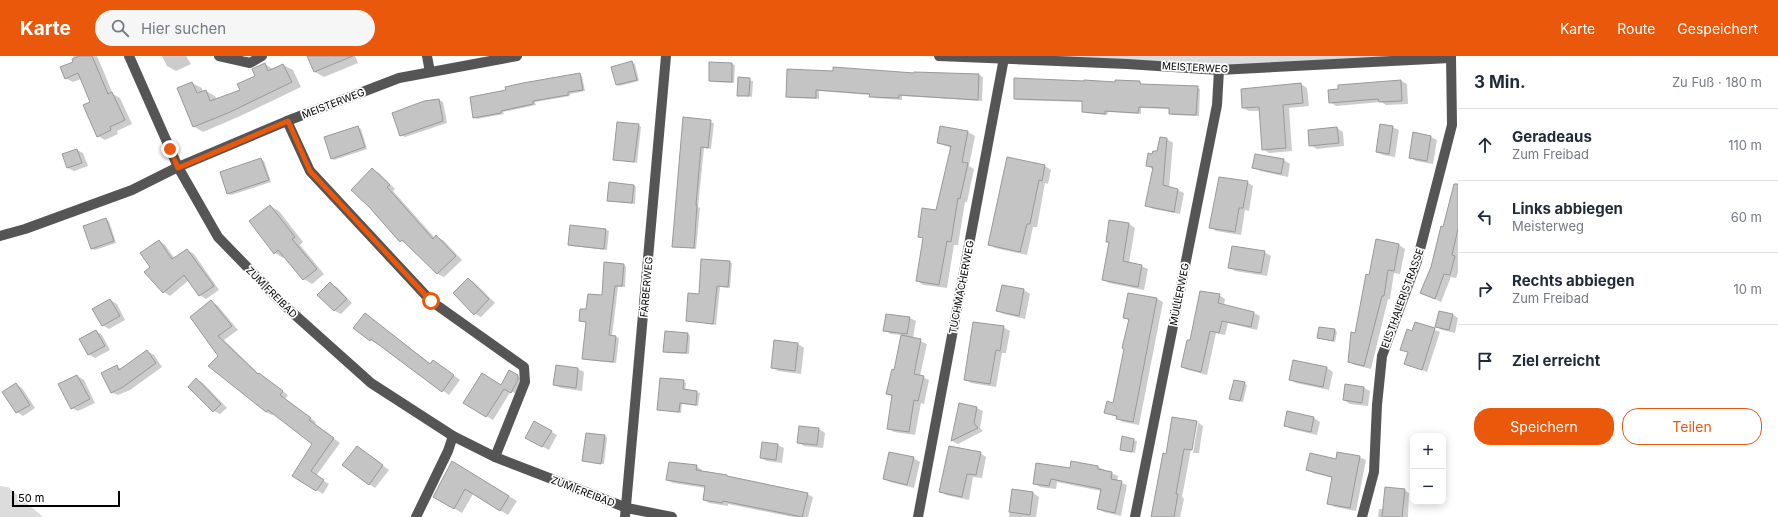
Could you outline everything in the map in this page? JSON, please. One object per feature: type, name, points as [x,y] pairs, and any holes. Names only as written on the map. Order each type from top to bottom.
[{"type":"street","name":"ZUM FREIBAD","points":[[129,56],[178,168],[218,237],[285,306],[371,383],[454,436],[495,457],[626,512],[672,517]]},
{"type":"street","points":[[219,56],[250,63],[262,56]]},
{"type":"street","points":[[427,56],[430,72]]},
{"type":"street","name":"MEISTERWEG","points":[[0,236],[25,229],[132,190],[178,168],[288,121],[399,78],[517,56]]},
{"type":"street","name":"FÄRBERWEG","points":[[626,512],[666,56]]},
{"type":"street","name":"MEISTERWEG","points":[[939,56],[1004,58],[1218,70],[1451,57]]},
{"type":"street","name":"ELSTHALER STRASSE","points":[[1362,517],[1374,472],[1377,406],[1382,356],[1417,261],[1452,126],[1451,57]]},
{"type":"street","name":"TUCHMACHERWEG","points":[[918,517],[1004,58]]},
{"type":"street","name":"MÜLLERWEG","points":[[1135,517],[1217,105],[1218,70]]},
{"type":"street","points":[[288,121],[310,171],[431,301],[524,367],[526,382],[495,457]]},
{"type":"street","points":[[416,517],[454,436]]},
{"type":"shaded area","points":[[916,56],[1451,56],[1219,70],[1127,64]]},
{"type":"shaded area","points":[[0,486],[8,487],[43,517],[0,517]]},
{"type":"building","points":[[80,56],[92,56],[108,94],[112,92],[125,120],[110,127],[111,130],[97,137],[83,105],[90,102],[78,73],[65,79],[60,67],[73,62],[72,59]]},
{"type":"building","points":[[307,56],[353,56],[314,72]]},
{"type":"building","points":[[632,61],[637,80],[616,85],[611,67]]},
{"type":"building","points":[[709,62],[732,63],[732,82],[709,81]]},
{"type":"building","points":[[265,63],[268,71],[283,64],[292,82],[228,113],[193,127],[177,88],[192,82],[197,93],[206,90],[210,101],[240,90],[237,84],[255,76],[252,69]]},
{"type":"building","points":[[833,67],[914,73],[979,74],[978,100],[899,95],[899,98],[869,97],[870,94],[816,90],[816,98],[786,97],[787,69],[833,71]]},
{"type":"building","points":[[580,73],[583,90],[568,92],[568,95],[533,101],[533,104],[501,111],[501,113],[473,118],[470,97],[506,90],[505,87],[523,83]]},
{"type":"building","points":[[738,77],[750,78],[749,96],[737,96]]},
{"type":"building","points":[[1014,78],[1115,82],[1115,80],[1140,81],[1140,84],[1198,86],[1196,115],[1169,114],[1169,108],[1139,107],[1138,113],[1105,111],[1105,114],[1082,112],[1082,101],[1014,99]]},
{"type":"building","points":[[1401,80],[1402,101],[1379,102],[1378,99],[1329,103],[1328,90],[1338,89],[1338,85]]},
{"type":"building","points":[[1301,83],[1303,103],[1283,105],[1286,148],[1262,150],[1259,107],[1242,108],[1241,89]]},
{"type":"building","points":[[439,99],[443,121],[400,136],[392,113],[424,101]]},
{"type":"building","points":[[683,117],[711,120],[708,148],[701,147],[694,248],[672,247]]},
{"type":"building","points":[[617,122],[639,124],[634,162],[613,160]]},
{"type":"building","points":[[1380,124],[1393,126],[1389,154],[1376,152]]},
{"type":"building","points":[[358,126],[365,147],[331,159],[324,137]]},
{"type":"building","points":[[940,126],[968,131],[962,162],[968,163],[960,199],[958,198],[951,242],[947,241],[939,285],[916,281],[923,238],[918,237],[922,208],[936,210],[951,146],[937,143]]},
{"type":"building","points":[[1337,127],[1339,143],[1309,146],[1308,130]]},
{"type":"building","points":[[1413,132],[1431,136],[1427,161],[1409,158]]},
{"type":"building","points":[[1160,137],[1167,138],[1163,185],[1178,189],[1174,212],[1145,206],[1153,167],[1146,166],[1148,153],[1152,154],[1153,151],[1157,151]]},
{"type":"building","points":[[77,149],[82,163],[67,168],[62,154]]},
{"type":"building","points":[[1255,154],[1284,159],[1281,174],[1252,168]]},
{"type":"building","points":[[1007,157],[1045,165],[1042,181],[1039,180],[1030,224],[1027,224],[1020,252],[988,245]]},
{"type":"building","points":[[261,158],[269,180],[227,194],[220,172]]},
{"type":"building","points":[[372,168],[390,185],[387,187],[433,239],[436,235],[456,256],[437,274],[402,240],[400,242],[369,207],[351,190]]},
{"type":"building","points":[[1219,177],[1248,181],[1243,208],[1239,208],[1235,232],[1209,228]]},
{"type":"building","points":[[609,182],[634,185],[632,203],[607,201]]},
{"type":"building","points":[[1454,184],[1458,184],[1458,229],[1452,255],[1455,256],[1450,275],[1444,274],[1435,299],[1420,293],[1431,267],[1441,226],[1443,227]]},
{"type":"building","points":[[270,205],[295,237],[292,239],[317,269],[303,280],[278,250],[274,254],[249,221]]},
{"type":"building","points":[[106,218],[114,241],[91,249],[83,226]]},
{"type":"building","points":[[1109,220],[1129,223],[1123,261],[1142,265],[1138,287],[1102,280],[1109,242],[1106,242]]},
{"type":"building","points":[[570,225],[606,229],[604,249],[568,245]]},
{"type":"building","points":[[1376,239],[1399,244],[1394,271],[1388,270],[1384,296],[1382,296],[1364,366],[1348,362],[1351,332],[1355,333],[1366,274],[1369,275]]},
{"type":"building","points":[[159,240],[172,259],[187,249],[214,286],[199,296],[184,275],[163,293],[144,272],[150,267],[140,253]]},
{"type":"building","points":[[1232,246],[1265,251],[1261,273],[1228,268]]},
{"type":"building","points":[[701,259],[730,261],[728,287],[717,286],[713,324],[686,321],[688,293],[699,294]]},
{"type":"building","points":[[604,262],[624,264],[622,286],[615,286],[609,335],[616,336],[613,362],[582,359],[586,322],[579,321],[580,309],[586,309],[588,294],[602,295]]},
{"type":"building","points":[[468,278],[489,299],[474,315],[453,293]]},
{"type":"building","points":[[330,282],[347,299],[334,311],[317,295]]},
{"type":"building","points":[[1002,285],[1024,289],[1019,316],[996,311]]},
{"type":"building","points":[[1200,291],[1220,294],[1218,303],[1254,312],[1251,327],[1222,321],[1219,333],[1210,331],[1201,372],[1181,367],[1187,340],[1190,340]]},
{"type":"building","points":[[1128,293],[1157,298],[1133,422],[1116,419],[1117,416],[1104,413],[1107,401],[1113,403],[1124,349],[1122,348],[1129,319],[1123,318]]},
{"type":"building","points":[[110,299],[120,316],[102,326],[92,309]]},
{"type":"building","points":[[211,300],[232,326],[218,336],[258,374],[259,373],[283,391],[280,395],[311,418],[309,420],[334,438],[311,471],[324,480],[316,491],[292,476],[312,444],[268,410],[266,412],[208,366],[218,356],[190,317]]},
{"type":"building","points":[[1439,311],[1453,314],[1449,330],[1435,327]]},
{"type":"building","points":[[365,313],[430,364],[433,360],[454,375],[442,392],[371,339],[370,341],[353,328]]},
{"type":"building","points":[[886,314],[910,317],[907,334],[883,331]]},
{"type":"building","points":[[973,322],[1004,326],[1000,351],[996,350],[990,384],[964,380]]},
{"type":"building","points":[[1415,322],[1435,328],[1422,370],[1404,364],[1408,352],[1400,350],[1407,329],[1412,331]]},
{"type":"building","points":[[1319,327],[1335,329],[1333,341],[1317,338]]},
{"type":"building","points":[[96,330],[105,346],[88,355],[79,339]]},
{"type":"building","points":[[665,331],[688,333],[686,353],[663,352]]},
{"type":"building","points":[[901,335],[921,339],[914,374],[924,376],[918,401],[914,400],[909,432],[887,429],[892,395],[886,394],[892,369],[894,370]]},
{"type":"building","points":[[774,340],[798,343],[795,371],[771,368]]},
{"type":"building","points":[[147,350],[156,363],[123,387],[111,393],[101,373],[117,365],[119,370]]},
{"type":"building","points":[[1293,360],[1327,367],[1323,387],[1289,380]]},
{"type":"building","points":[[556,365],[578,368],[576,388],[553,385]]},
{"type":"building","points":[[509,370],[518,375],[518,380],[511,393],[504,389],[486,417],[463,403],[482,373],[501,385]]},
{"type":"building","points":[[77,375],[90,399],[71,409],[58,384]]},
{"type":"building","points":[[196,378],[221,404],[213,412],[188,387]]},
{"type":"building","points":[[660,378],[684,380],[683,389],[697,391],[696,405],[680,403],[679,412],[657,410]]},
{"type":"building","points":[[1234,380],[1245,382],[1240,401],[1229,399]]},
{"type":"building","points":[[16,383],[30,405],[16,413],[2,392]]},
{"type":"building","points":[[1345,384],[1364,387],[1362,403],[1343,400]]},
{"type":"building","points":[[959,403],[977,407],[974,423],[978,428],[951,441]]},
{"type":"building","points":[[1287,411],[1314,417],[1311,432],[1284,426]]},
{"type":"building","points":[[1172,417],[1197,421],[1192,450],[1184,449],[1176,494],[1178,494],[1174,517],[1151,517],[1163,453],[1166,454]]},
{"type":"building","points":[[534,421],[552,431],[542,447],[525,438]]},
{"type":"building","points":[[799,426],[819,428],[817,445],[797,443]]},
{"type":"building","points":[[586,433],[605,435],[601,464],[582,461]]},
{"type":"building","points":[[1122,436],[1134,439],[1132,452],[1120,450]]},
{"type":"building","points":[[762,442],[778,444],[776,460],[760,458]]},
{"type":"building","points":[[357,446],[383,465],[369,485],[342,465]]},
{"type":"building","points":[[949,446],[981,452],[976,475],[967,474],[962,497],[939,492]]},
{"type":"building","points":[[889,452],[914,457],[907,485],[883,479]]},
{"type":"building","points":[[1337,452],[1360,456],[1350,508],[1327,504],[1332,477],[1306,470],[1310,453],[1336,459]]},
{"type":"building","points":[[452,461],[509,496],[500,511],[465,489],[454,509],[433,497]]},
{"type":"building","points":[[1071,461],[1098,466],[1098,469],[1112,472],[1111,479],[1122,481],[1115,513],[1097,509],[1101,489],[1051,479],[1049,486],[1033,484],[1036,463],[1070,468]]},
{"type":"building","points":[[669,462],[697,465],[696,470],[727,475],[808,493],[802,517],[723,501],[722,503],[703,500],[705,486],[666,480]]},
{"type":"building","points":[[1385,487],[1405,489],[1402,517],[1382,517]]},
{"type":"building","points":[[1012,489],[1033,492],[1030,515],[1009,512]]},
{"type":"route","points":[[170,149],[178,168],[288,121],[310,171],[431,301]]}]
